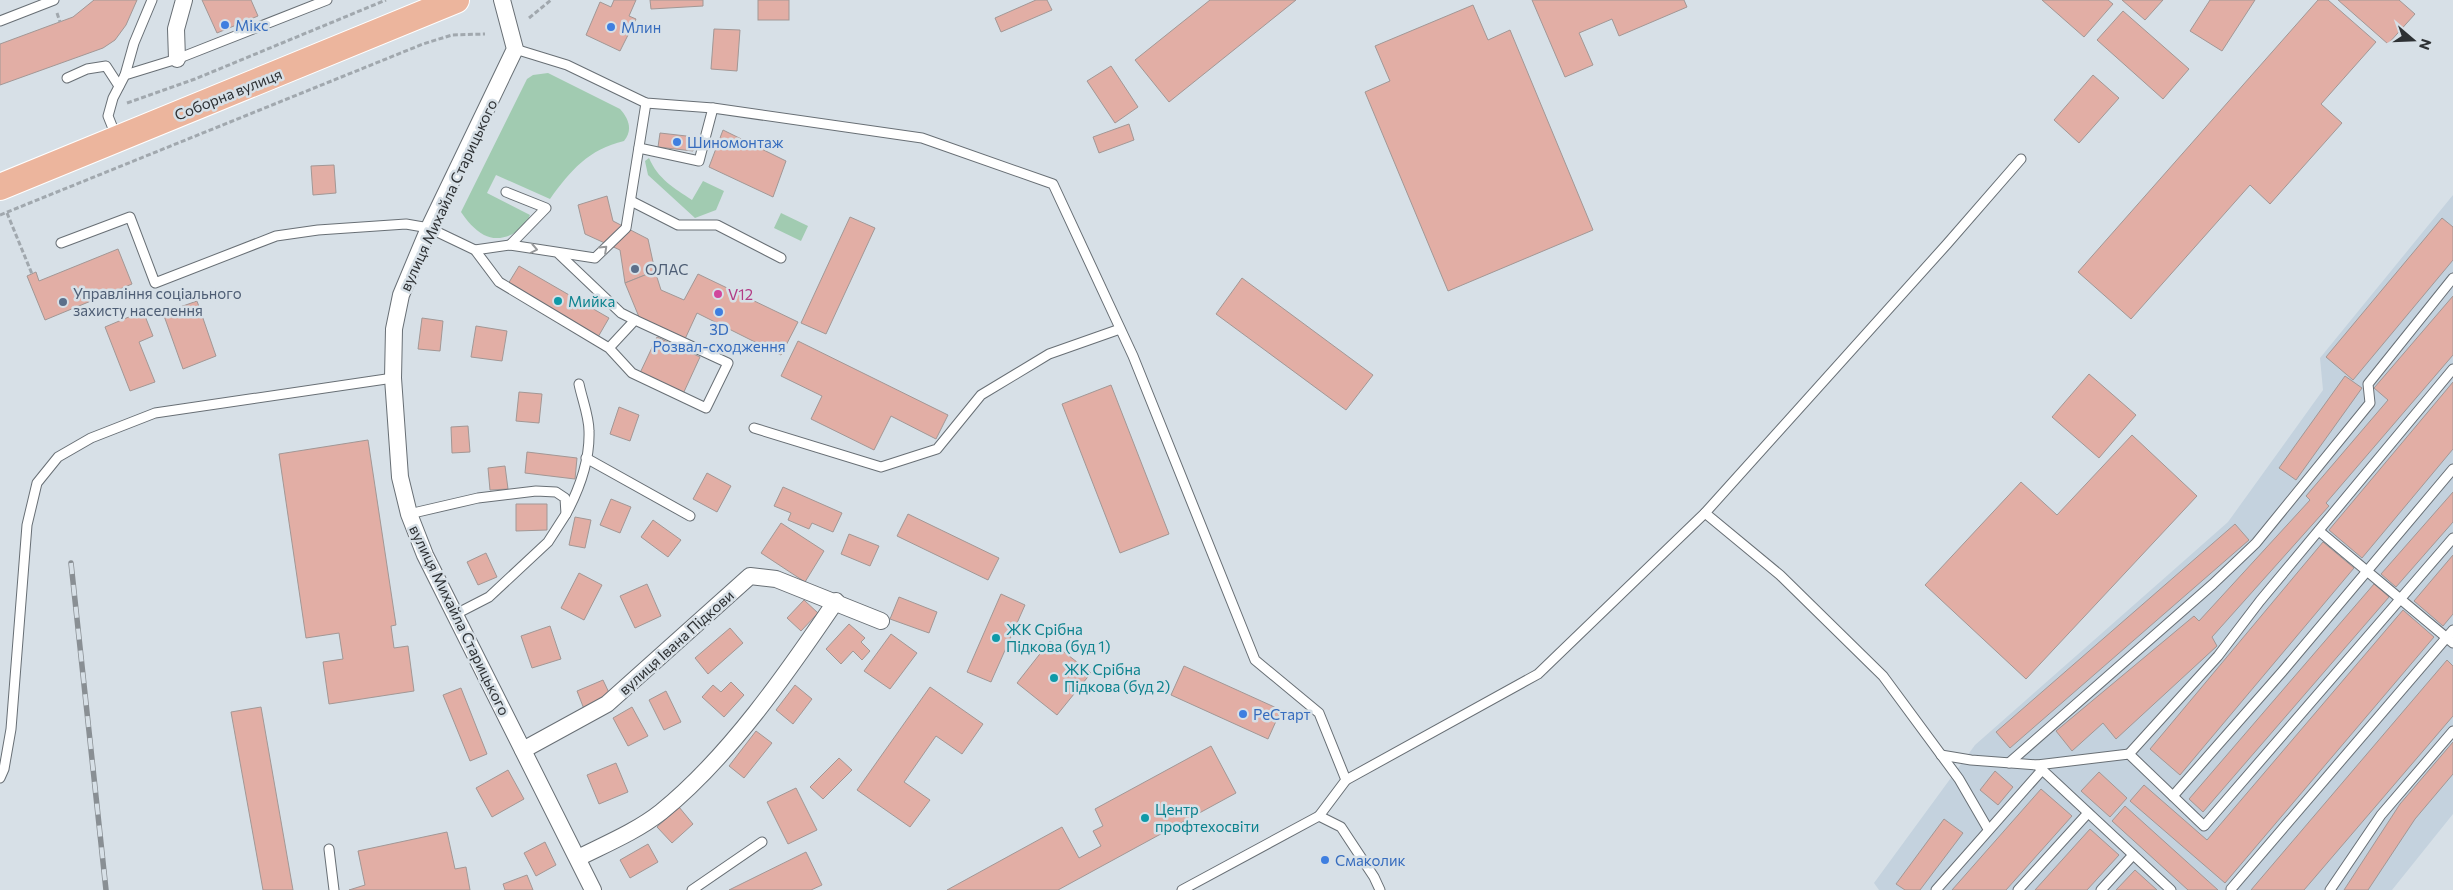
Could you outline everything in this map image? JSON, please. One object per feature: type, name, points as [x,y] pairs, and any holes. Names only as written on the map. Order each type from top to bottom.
[{"type":"main road","name":"Соборна вулиця","points":[[0,187],[456,0]]},
{"type":"street","points":[[177,60],[176,29],[184,0]]},
{"type":"street","points":[[502,0],[515,49]]},
{"type":"street","name":"вулиця Михайла Старицького","points":[[515,49],[429,228],[401,295],[394,329],[393,378],[400,477],[409,514],[425,555],[594,890]]},
{"type":"street","name":"вулиця Івана Підкови","points":[[523,750],[608,704],[750,576],[776,579],[881,621]]},
{"type":"street","points":[[578,858],[611,842],[660,812],[699,777],[753,714],[836,602]]},
{"type":"lane","points":[[0,20],[54,0]]},
{"type":"lane","points":[[117,139],[108,116],[113,98],[125,75],[134,43],[152,0]]},
{"type":"lane","points":[[125,75],[177,60],[327,0]]},
{"type":"lane","points":[[515,49],[567,65],[646,103],[714,108],[922,138],[1053,184],[1120,329],[1255,660],[1319,714],[1346,780]]},
{"type":"lane","points":[[67,78],[87,69],[106,66],[119,86]]},
{"type":"lane","points":[[474,250],[510,244],[559,254],[595,258],[626,228],[646,103]]},
{"type":"lane","points":[[639,148],[699,161],[714,108]]},
{"type":"lane","points":[[1182,890],[1319,816],[1346,780],[1538,674],[1705,513],[1948,244],[2021,159]]},
{"type":"lane","points":[[506,192],[546,208],[510,244]]},
{"type":"lane","points":[[631,201],[678,225],[717,225],[781,258]]},
{"type":"lane","points":[[61,244],[130,217],[155,284],[276,236],[318,230],[406,224],[429,228],[474,250],[499,282],[609,348],[632,373],[706,408],[728,363],[621,313],[559,254]]},
{"type":"lane","points":[[2009,763],[2213,584],[2256,543],[2370,403],[2368,384],[2453,278]]},
{"type":"lane","points":[[609,348],[635,320]]},
{"type":"lane","points":[[754,428],[881,467],[937,448],[981,395],[1049,354],[1120,329]]},
{"type":"lane","points":[[1941,755],[2040,768],[2129,754],[2218,656],[2318,531],[2453,369]]},
{"type":"lane","points":[[0,778],[4,769],[11,729],[27,525],[37,483],[58,456],[92,438],[155,413],[393,378]]},
{"type":"lane","points":[[454,615],[489,597],[517,573],[548,542],[578,492],[586,458],[589,430],[579,384]]},
{"type":"lane","points":[[586,458],[690,516]]},
{"type":"lane","points":[[2173,796],[2282,672],[2453,469]]},
{"type":"lane","points":[[409,514],[478,498],[536,491],[556,492],[564,498],[566,514]]},
{"type":"lane","points":[[1705,513],[1780,575],[1844,634],[1883,676],[1959,778],[1988,829]]},
{"type":"lane","points":[[2231,889],[2451,637],[2318,531]]},
{"type":"lane","points":[[2129,754],[2204,826],[2453,538]]},
{"type":"lane","points":[[2330,890],[2381,815],[2453,730]]},
{"type":"lane","points":[[2040,768],[2172,890]]},
{"type":"lane","points":[[1936,890],[2040,768]]},
{"type":"lane","points":[[2018,890],[2088,813]]},
{"type":"lane","points":[[1319,816],[1341,827],[1374,877],[1380,890]]},
{"type":"lane","points":[[692,890],[762,842]]},
{"type":"lane","points":[[329,849],[334,890]]},
{"type":"lane","points":[[2102,890],[2133,854]]},
{"type":"path","points":[[113,98],[127,104],[386,0]]},
{"type":"path","points":[[529,18],[551,0]]},
{"type":"path","points":[[0,215],[423,44],[452,35],[485,34]]},
{"type":"path","points":[[7,213],[32,274]]},
{"type":"shaded area","points":[[2453,195],[2453,814],[2392,890],[1879,890],[1874,883],[1975,745],[2228,522],[2323,390],[2320,358]]},
{"type":"green space","points":[[548,73],[620,109],[629,125],[627,137],[624,141],[600,150],[581,162],[550,199],[496,175],[487,193],[530,215],[523,227],[511,235],[498,238],[484,235],[471,225],[461,212],[527,79],[533,75]]},
{"type":"green space","points":[[649,158],[662,177],[692,200],[703,181],[724,191],[716,210],[695,218],[648,175],[645,161]]},
{"type":"green space","points":[[781,213],[808,226],[801,241],[774,228]]},
{"type":"building","points":[[94,0],[137,0],[126,25],[115,40],[103,48],[0,85],[0,44],[73,17]]},
{"type":"building","name":"Мікс","points":[[202,0],[251,0],[258,16],[217,33]]},
{"type":"building","name":"Млин","points":[[614,0],[636,0],[629,16],[636,19],[620,51],[586,35],[600,2],[611,7]]},
{"type":"building","points":[[650,0],[703,0],[703,6],[651,9]]},
{"type":"building","points":[[758,0],[789,0],[789,20],[758,20]]},
{"type":"building","points":[[1036,0],[1047,0],[1052,10],[1001,32],[995,18]]},
{"type":"building","points":[[1210,0],[1296,0],[1169,102],[1135,60]]},
{"type":"building","points":[[1532,0],[1684,0],[1687,7],[1619,36],[1612,19],[1579,33],[1593,65],[1565,77]]},
{"type":"building","points":[[2042,0],[2108,0],[2113,4],[2084,37]]},
{"type":"building","points":[[2122,0],[2163,0],[2145,20]]},
{"type":"building","points":[[2210,0],[2255,0],[2222,51],[2190,31]]},
{"type":"building","points":[[2318,0],[2328,0],[2376,42],[2321,104],[2342,123],[2270,204],[2250,185],[2131,319],[2078,272]]},
{"type":"building","points":[[2338,0],[2399,0],[2415,14],[2388,44]]},
{"type":"building","points":[[1473,5],[1488,40],[1510,30],[1593,230],[1448,291],[1365,92],[1390,81],[1375,46]]},
{"type":"building","points":[[2123,11],[2189,69],[2163,99],[2097,40]]},
{"type":"building","points":[[714,29],[740,30],[737,71],[711,69]]},
{"type":"building","points":[[1111,66],[1138,107],[1115,123],[1087,81]]},
{"type":"building","points":[[2093,75],[2119,98],[2079,143],[2054,120]]},
{"type":"building","points":[[1129,124],[1134,140],[1099,153],[1093,137]]},
{"type":"building","points":[[723,130],[786,161],[773,197],[709,167]]},
{"type":"building","name":"Шиномонтаж","points":[[660,133],[695,137],[693,151],[658,147]]},
{"type":"building","points":[[334,165],[336,193],[313,195],[311,166]]},
{"type":"building","points":[[607,196],[613,221],[648,239],[655,271],[625,283],[620,250],[585,234],[578,205]]},
{"type":"building","points":[[850,217],[875,228],[826,334],[801,323]]},
{"type":"building","points":[[2442,218],[2453,227],[2453,260],[2353,380],[2326,357]]},
{"type":"building","name":"Управління соціального захисту населення","points":[[118,249],[132,284],[45,320],[27,276],[36,272],[39,281]]},
{"type":"building","name":"Мийка","points":[[519,266],[609,318],[598,337],[508,284]]},
{"type":"building","points":[[655,271],[661,290],[684,300],[698,274],[798,322],[781,355],[697,313],[685,339],[639,317],[625,283]]},
{"type":"building","points":[[1242,278],[1373,375],[1346,410],[1216,314]]},
{"type":"building","points":[[2453,296],[2453,355],[2326,503],[2329,506],[2212,637],[2217,646],[2116,739],[2103,723],[2072,751],[2056,731],[2194,616],[2199,621],[2310,500],[2306,496],[2388,400],[2374,388]]},
{"type":"building","points":[[197,301],[216,356],[183,369],[163,313]]},
{"type":"building","points":[[143,311],[153,336],[139,342],[155,382],[130,391],[105,327]]},
{"type":"building","points":[[422,318],[443,321],[440,351],[418,349]]},
{"type":"building","points":[[476,326],[507,331],[502,361],[471,357]]},
{"type":"building","points":[[657,337],[700,357],[683,394],[640,373]]},
{"type":"building","points":[[798,341],[948,415],[936,439],[891,416],[874,450],[811,419],[822,396],[781,376]]},
{"type":"building","points":[[2089,374],[2136,415],[2099,458],[2052,417]]},
{"type":"building","points":[[2345,376],[2362,388],[2296,480],[2279,468]]},
{"type":"building","points":[[2453,382],[2453,449],[2362,558],[2329,530]]},
{"type":"building","points":[[1111,385],[1169,534],[1120,553],[1062,404]]},
{"type":"building","points":[[519,392],[542,394],[539,423],[516,421]]},
{"type":"building","points":[[619,407],[639,415],[630,441],[610,434]]},
{"type":"building","points":[[468,426],[470,452],[452,453],[451,427]]},
{"type":"building","points":[[2132,435],[2197,496],[2026,679],[1925,585],[2021,482],[2057,515]]},
{"type":"building","points":[[368,440],[396,625],[391,626],[394,648],[408,646],[414,691],[329,704],[323,662],[343,659],[339,633],[306,638],[279,454]]},
{"type":"building","points":[[527,452],[577,458],[575,479],[525,473]]},
{"type":"building","points":[[505,466],[508,489],[490,490],[488,468]]},
{"type":"building","points":[[707,473],[731,486],[717,512],[693,499]]},
{"type":"building","points":[[783,487],[842,513],[833,532],[812,523],[809,529],[788,520],[791,513],[774,506]]},
{"type":"building","points":[[2453,492],[2453,522],[2396,587],[2381,574]]},
{"type":"building","points":[[611,499],[631,507],[620,533],[600,525]]},
{"type":"building","points":[[516,504],[547,504],[547,530],[516,531]]},
{"type":"building","points":[[908,514],[999,558],[988,580],[897,536]]},
{"type":"building","points":[[575,517],[591,520],[585,548],[569,545]]},
{"type":"building","points":[[653,520],[681,540],[668,557],[641,537]]},
{"type":"building","points":[[781,523],[824,551],[805,582],[761,553]]},
{"type":"building","points":[[2235,524],[2249,540],[2010,748],[1996,732]]},
{"type":"building","points":[[849,534],[879,546],[870,566],[841,554]]},
{"type":"building","points":[[2323,542],[2354,568],[2180,775],[2150,749]]},
{"type":"building","points":[[486,553],[497,577],[478,585],[467,562]]},
{"type":"building","points":[[2453,555],[2453,614],[2443,626],[2414,601]]},
{"type":"building","points":[[579,573],[602,585],[584,620],[561,608]]},
{"type":"building","points":[[647,584],[661,616],[635,628],[620,596]]},
{"type":"building","points":[[2374,584],[2389,597],[2203,812],[2189,799]]},
{"type":"building","name":"ЖК Срібна Підкова (буд 1)","points":[[1001,594],[1025,605],[991,682],[967,672]]},
{"type":"building","points":[[899,597],[937,612],[929,633],[890,619]]},
{"type":"building","points":[[804,600],[818,613],[801,631],[787,618]]},
{"type":"building","points":[[2403,610],[2434,637],[2225,883],[2130,801],[2144,785],[2207,840]]},
{"type":"building","points":[[849,624],[865,638],[861,642],[870,651],[862,660],[853,651],[841,664],[826,649]]},
{"type":"building","points":[[550,626],[561,659],[532,668],[521,636]]},
{"type":"building","points":[[730,628],[743,643],[708,674],[695,658]]},
{"type":"building","points":[[891,634],[917,653],[890,689],[864,671]]},
{"type":"building","name":"ЖК Срібна Підкова (буд 2)","points":[[1050,641],[1091,673],[1057,715],[1017,683]]},
{"type":"building","points":[[2447,660],[2453,666],[2453,716],[2304,890],[2251,890]]},
{"type":"building","points":[[1184,666],[1281,710],[1268,739],[1171,695]]},
{"type":"building","points":[[603,680],[611,697],[584,709],[577,691]]},
{"type":"building","points":[[731,682],[744,695],[724,717],[702,697],[713,685],[721,692]]},
{"type":"building","points":[[795,685],[812,699],[793,724],[776,710]]},
{"type":"building","points":[[930,687],[983,724],[962,754],[936,736],[904,782],[930,800],[910,827],[857,790]]},
{"type":"building","points":[[461,688],[487,754],[470,761],[443,695]]},
{"type":"building","points":[[666,691],[681,722],[664,730],[649,700]]},
{"type":"building","points":[[261,707],[293,890],[263,890],[231,712]]},
{"type":"building","points":[[632,707],[648,736],[628,746],[613,718]]},
{"type":"building","points":[[756,731],[772,743],[744,778],[729,766]]},
{"type":"building","points":[[2453,742],[2453,774],[2415,819],[2368,890],[2344,890],[2400,804]]},
{"type":"building","name":"Центр профтехосвіти","points":[[1211,746],[1236,793],[1058,890],[947,890],[1062,827],[1079,858],[1101,846],[1093,831],[1103,826],[1095,809]]},
{"type":"building","points":[[839,758],[852,770],[823,799],[810,787]]},
{"type":"building","points":[[616,763],[628,792],[599,804],[587,775]]},
{"type":"building","points":[[508,770],[524,799],[492,817],[476,788]]},
{"type":"building","points":[[1995,771],[2013,787],[1998,805],[1980,790]]},
{"type":"building","points":[[2099,772],[2127,798],[2110,817],[2081,791]]},
{"type":"building","points":[[796,788],[817,830],[788,844],[767,802]]},
{"type":"building","points":[[2041,789],[2072,816],[2006,890],[1952,890]]},
{"type":"building","points":[[2125,806],[2218,890],[2188,890],[2112,821]]},
{"type":"building","points":[[679,807],[693,824],[672,843],[657,827]]},
{"type":"building","points":[[1944,819],[1963,833],[1920,890],[1905,890],[1896,884]]},
{"type":"building","points":[[2090,829],[2119,855],[2087,890],[2035,890]]},
{"type":"building","points":[[447,832],[455,869],[466,867],[470,890],[349,890],[365,885],[358,851]]},
{"type":"building","points":[[545,842],[556,865],[536,876],[524,853]]},
{"type":"building","points":[[648,844],[658,862],[630,878],[620,860]]},
{"type":"building","points":[[806,852],[822,885],[811,890],[729,890]]},
{"type":"building","points":[[2135,870],[2157,890],[2116,890]]},
{"type":"building","points":[[527,875],[533,890],[505,890],[503,884]]},
{"type":"railway","points":[[71,563],[106,890]]},
{"type":"place","name":"Мікс","points":[[225,25]]},
{"type":"place","name":"Млин","points":[[611,27]]},
{"type":"place","name":"Шиномонтаж","points":[[677,142]]},
{"type":"place","name":"ОЛАС","points":[[635,269]]},
{"type":"place","name":"V12","points":[[718,294]]},
{"type":"place","name":"Мийка","points":[[558,301]]},
{"type":"place","name":"Управління соціального захисту населення","points":[[63,302]]},
{"type":"place","name":"3D Розвал-сходження","points":[[719,312]]},
{"type":"place","name":"ЖК Срібна Підкова (буд 1)","points":[[996,638]]},
{"type":"place","name":"ЖК Срібна Підкова (буд 2)","points":[[1054,678]]},
{"type":"place","name":"РеСтарт","points":[[1243,714]]},
{"type":"place","name":"Центр профтехосвіти","points":[[1145,818]]},
{"type":"place","name":"Смаколик","points":[[1325,860]]}]
